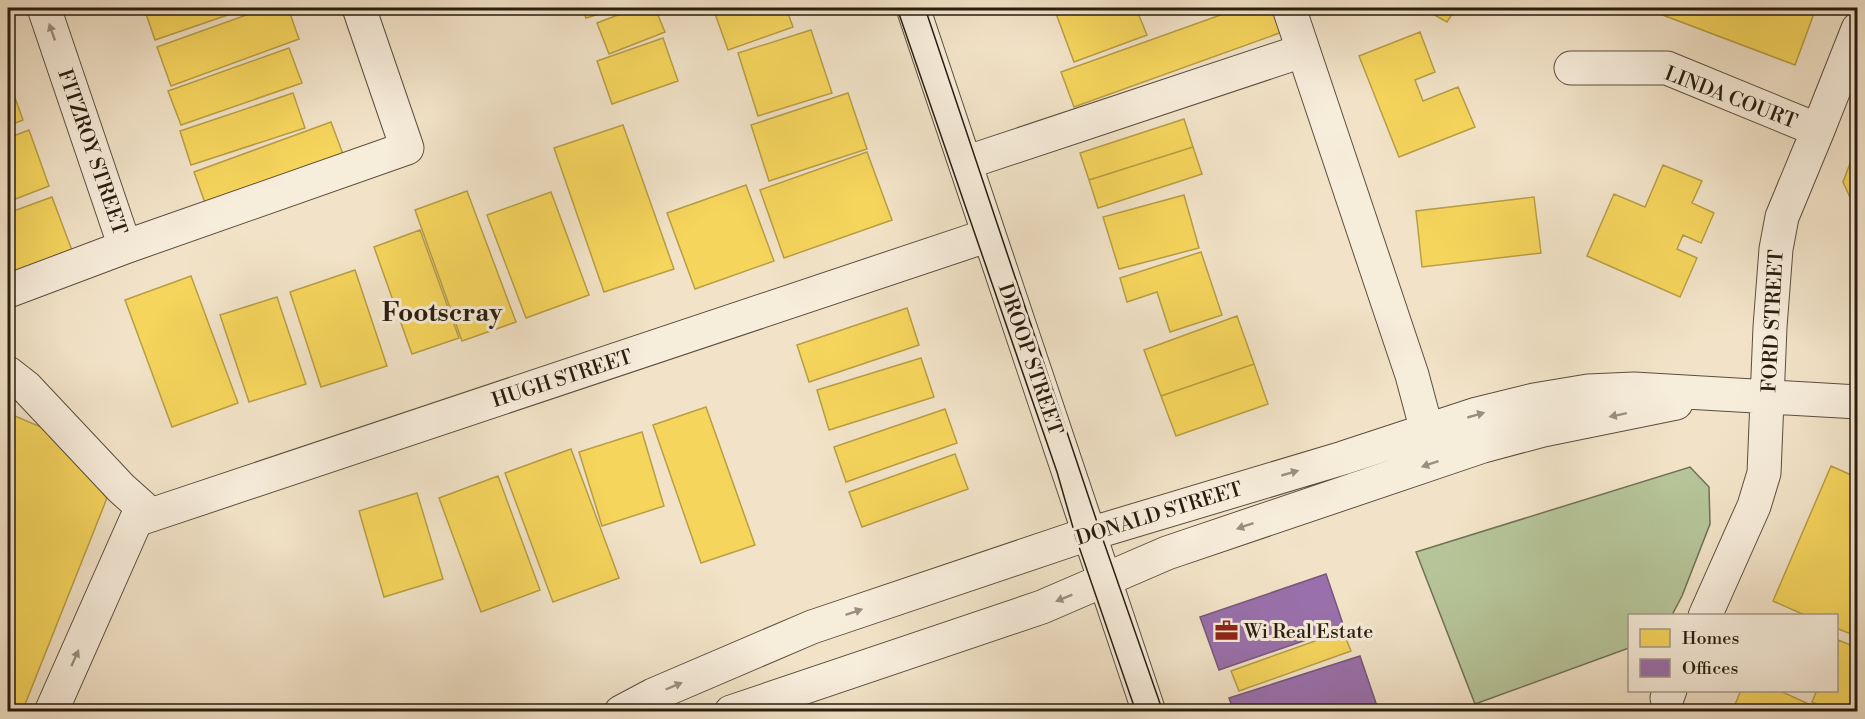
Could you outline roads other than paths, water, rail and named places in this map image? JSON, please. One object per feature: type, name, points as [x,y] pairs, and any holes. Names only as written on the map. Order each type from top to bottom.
[{"type":"street","name":"FITZROY STREET","points":[[8,291],[125,247],[44,8]]},
{"type":"street","points":[[125,247],[407,148],[359,8]]},
{"type":"street","name":"DROOP STREET","points":[[913,8],[1149,711]]},
{"type":"street","points":[[1289,8],[1412,375],[1427,431]]},
{"type":"street","name":"FORD STREET","points":[[1705,614],[1761,487],[1773,396],[1769,340],[1777,236],[1788,199],[1818,130],[1857,29]]},
{"type":"street","points":[[965,163],[1302,51]]},
{"type":"street","name":"LINDA COURT","points":[[1570,68],[1667,68],[1818,130]]},
{"type":"street","name":"HUGH STREET","points":[[144,517],[988,236]]},
{"type":"street","points":[[8,373],[26,387],[121,488],[144,517],[51,711]]},
{"type":"street","name":"DONALD STREET","points":[[621,711],[796,633],[1089,535],[1476,414],[1534,399],[1578,392],[1634,389],[1857,402]]},
{"type":"street","name":"DONALD STREET","points":[[731,711],[1042,607],[1167,553],[1483,446],[1543,430],[1716,394]]},
{"type":"street","name":"DONALD STREET","points":[[1773,396],[1857,422]]},
{"type":"tram line","points":[[897,8],[1057,472],[1076,538],[1136,712]]},
{"type":"tram line","points":[[925,8],[1163,712]]},
{"type":"place","name":"Wi Real Estate","points":[[1226,631]]},
{"type":"district","name":"Footscray","points":[[442,312]]}]
